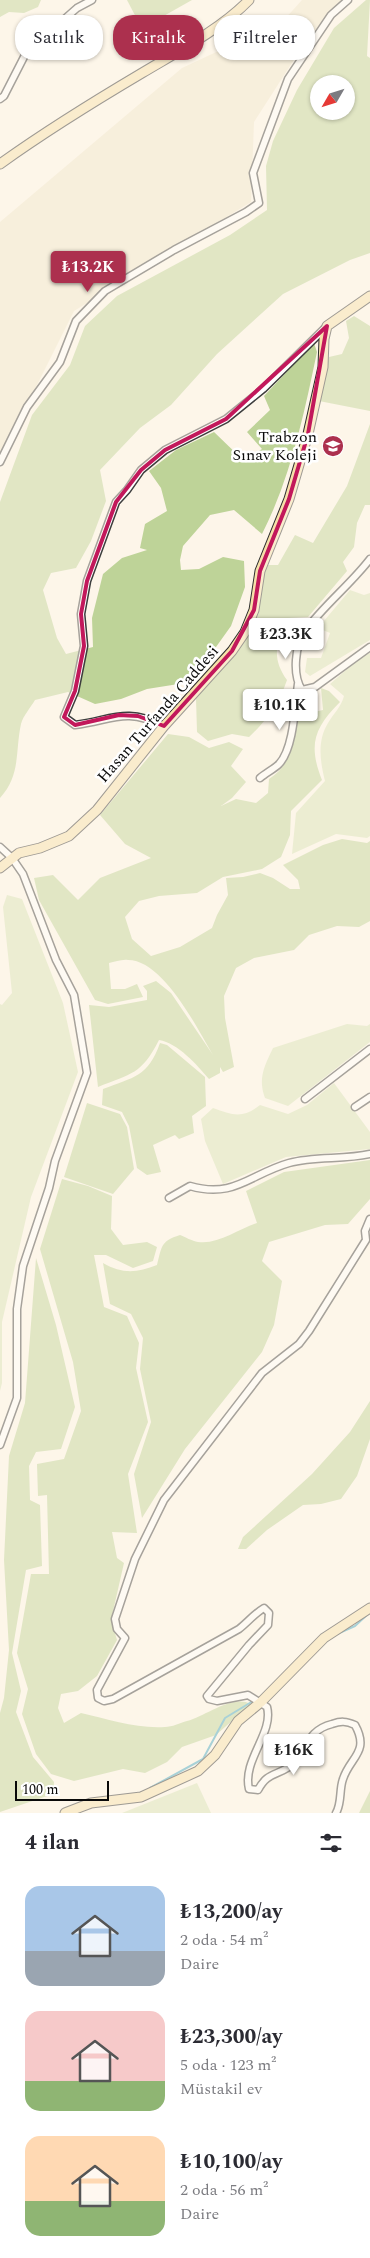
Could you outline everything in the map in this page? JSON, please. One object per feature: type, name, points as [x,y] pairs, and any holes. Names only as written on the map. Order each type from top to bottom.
[{"type":"street","points":[[0,98],[4,96],[26,54],[77,8],[92,0]]},
{"type":"street","points":[[0,164],[63,120],[184,47],[240,10],[249,0]]},
{"type":"street","points":[[0,462],[27,407],[60,362],[76,321],[105,291],[259,203],[253,173],[288,79],[331,15],[348,0]]},
{"type":"street","points":[[164,726],[138,716],[118,715],[75,725],[64,717],[75,691],[84,646],[81,614],[87,580],[116,502],[141,470],[164,450],[226,419],[263,389],[306,344],[327,326],[370,296]]},
{"type":"street","name":"Hasan Turfanda Caddesi","points":[[0,868],[19,853],[40,848],[69,836],[97,810],[164,726],[232,651],[245,632],[254,610],[260,571],[289,499],[308,434],[323,367],[324,339],[327,326]]},
{"type":"street","points":[[260,778],[280,763],[290,740],[298,684],[297,659],[305,632],[370,559]]},
{"type":"street","points":[[298,684],[302,690],[316,687],[370,648]]},
{"type":"street","points":[[0,846],[12,858],[23,874],[56,960],[74,995],[87,1073],[54,1161],[49,1188],[23,1266],[18,1309],[16,1398],[0,1445]]},
{"type":"street","points":[[305,1099],[370,1049]]},
{"type":"street","points":[[355,1107],[370,1096]]},
{"type":"street","points":[[168,1198],[190,1186],[203,1190],[224,1191],[290,1163],[370,1154]]},
{"type":"street","points":[[370,1219],[365,1231],[370,1249]]},
{"type":"street","points":[[336,1813],[345,1773],[361,1751],[360,1732],[355,1725],[340,1721],[314,1732],[306,1742],[301,1754],[288,1767],[267,1776],[258,1790],[249,1789],[246,1779],[269,1715],[268,1707],[248,1695],[216,1701],[208,1699],[207,1696],[249,1644],[268,1625],[269,1613],[264,1608],[254,1614],[249,1622],[239,1629],[112,1700],[104,1701],[98,1698],[97,1690],[125,1638],[117,1628],[114,1619],[135,1559],[164,1500],[262,1373],[299,1344],[310,1331],[366,1240]]},
{"type":"street","points":[[65,1813],[91,1803],[140,1797],[198,1771],[215,1756],[238,1721],[261,1702],[324,1638],[370,1608]]},
{"type":"highlighted area","points":[[327,326],[308,434],[289,499],[260,571],[254,610],[232,651],[164,726],[138,716],[119,715],[75,725],[64,717],[75,691],[84,646],[81,614],[87,581],[116,502],[141,470],[165,450],[226,419]]},
{"type":"shaded area","points":[[302,0],[347,0],[315,32],[315,15],[288,15]]},
{"type":"shaded area","points":[[214,53],[214,60],[294,60],[254,122],[251,202],[74,311],[0,459],[0,222],[182,68],[199,60],[204,60],[204,58]]},
{"type":"green space","points":[[0,0],[41,0],[38,7],[24,13],[9,12],[0,17]]},
{"type":"green space","points":[[127,0],[192,0],[165,15],[135,15]]},
{"type":"green space","points":[[366,0],[370,0],[367,56],[370,58],[370,253],[350,260],[283,294],[217,354],[171,405],[140,428],[100,470],[106,501],[91,541],[76,568],[51,573],[43,590],[57,638],[66,654],[93,647],[92,618],[103,574],[122,558],[147,550],[140,548],[145,524],[167,511],[161,488],[149,471],[176,450],[214,432],[243,460],[262,449],[247,432],[270,410],[264,396],[314,343],[317,352],[296,445],[281,490],[262,534],[234,510],[210,515],[183,546],[180,560],[181,570],[199,569],[223,557],[244,561],[245,587],[231,626],[191,682],[147,689],[121,699],[95,704],[68,692],[35,700],[22,721],[14,772],[7,789],[0,798],[0,502],[32,415],[70,365],[85,326],[117,296],[230,235],[267,210],[266,166],[273,141],[297,90],[334,28]]},
{"type":"green space","points":[[354,316],[370,326],[370,411],[319,401],[329,357],[342,354],[349,338],[346,321]]},
{"type":"green space","points":[[370,424],[370,505],[365,505],[357,523],[354,547],[343,562],[347,571],[308,617],[288,618],[277,649],[279,664],[287,680],[280,697],[267,718],[249,737],[232,734],[208,741],[197,732],[196,698],[248,636],[258,611],[261,583],[267,565],[278,565],[295,535],[313,543],[347,486]]},
{"type":"green space","points":[[350,590],[364,595],[370,593],[370,640],[310,676],[305,672],[307,658],[321,658],[330,633],[318,628]]},
{"type":"green space","points":[[370,653],[370,836],[367,838],[336,834],[292,854],[296,813],[325,781],[320,751],[322,737],[344,696],[330,684],[362,656]]},
{"type":"green space","points":[[321,688],[329,691],[340,702],[324,720],[316,738],[315,757],[322,780],[291,811],[290,835],[281,857],[262,869],[223,877],[197,893],[159,896],[139,901],[125,917],[132,939],[151,956],[180,947],[212,928],[228,895],[226,878],[260,873],[273,878],[290,889],[300,889],[298,880],[283,865],[323,845],[342,839],[367,843],[370,841],[370,921],[359,927],[337,926],[309,935],[294,950],[254,958],[236,968],[224,996],[225,1018],[234,1067],[223,1072],[220,1067],[220,1073],[209,1079],[180,1050],[173,1045],[159,1040],[141,1067],[98,1087],[89,1005],[109,1007],[147,1000],[147,991],[143,986],[156,981],[171,993],[213,1055],[178,997],[154,971],[141,963],[121,960],[109,963],[111,989],[125,989],[137,984],[143,997],[108,1004],[95,1000],[39,900],[34,878],[53,875],[78,900],[100,878],[151,858],[125,844],[100,815],[168,734],[189,737],[209,748],[229,742],[243,749],[231,766],[246,782],[232,798],[221,806],[236,799],[256,803],[268,793],[269,779],[285,762],[290,752],[294,741],[302,694],[305,697],[309,713],[323,710]]},
{"type":"green space","points":[[7,895],[22,899],[63,1003],[78,1072],[31,1197],[2,1322],[2,1383],[0,1391],[0,1004],[2,1005],[12,993],[3,907]]},
{"type":"green space","points":[[347,1024],[367,1026],[370,1024],[370,1042],[288,1106],[265,1098],[262,1078],[273,1048]]},
{"type":"green space","points":[[160,1043],[167,1045],[205,1077],[206,1106],[192,1116],[194,1133],[179,1139],[175,1135],[153,1145],[161,1172],[147,1175],[137,1168],[129,1126],[122,1112],[102,1105],[103,1089],[139,1074],[150,1063]]},
{"type":"green space","points":[[334,1083],[370,1132],[370,1149],[286,1157],[223,1184],[205,1141],[201,1119],[213,1108],[232,1114],[243,1114],[260,1105],[288,1114],[307,1105]]},
{"type":"green space","points":[[87,1103],[120,1114],[127,1127],[134,1169],[113,1194],[64,1177]]},
{"type":"green space","points":[[370,1160],[370,1199],[348,1224],[325,1225],[269,1242],[262,1261],[282,1281],[274,1325],[262,1352],[185,1449],[142,1518],[134,1474],[151,1422],[140,1369],[143,1338],[131,1314],[110,1304],[103,1263],[123,1271],[143,1270],[157,1265],[165,1242],[173,1237],[180,1235],[198,1242],[213,1241],[257,1223],[246,1191],[284,1172]]},
{"type":"green space","points":[[62,1179],[88,1186],[112,1196],[111,1229],[123,1245],[147,1242],[157,1247],[153,1261],[133,1268],[106,1255],[94,1255],[104,1307],[127,1316],[139,1343],[136,1368],[148,1422],[128,1474],[137,1533],[112,1532],[117,1558],[124,1563],[111,1620],[117,1640],[97,1676],[78,1691],[61,1694],[58,1708],[64,1723],[81,1713],[123,1723],[168,1727],[227,1704],[244,1702],[251,1704],[216,1735],[182,1747],[167,1762],[145,1773],[123,1769],[74,1781],[51,1774],[36,1754],[22,1714],[28,1689],[17,1653],[31,1574],[49,1574],[47,1495],[38,1496],[37,1464],[64,1459],[81,1411],[73,1362],[40,1249]]},
{"type":"green space","points":[[36,1258],[56,1325],[75,1407],[61,1449],[36,1452],[29,1466],[30,1500],[40,1505],[42,1566],[26,1570],[12,1653],[21,1691],[16,1712],[33,1757],[54,1782],[53,1794],[0,1812],[0,1713],[4,1698],[9,1650],[4,1560],[9,1456],[25,1403]]},
{"type":"green space","points":[[370,1401],[370,1439],[357,1476],[341,1499],[321,1504],[303,1505],[267,1530],[246,1549],[238,1549],[243,1537],[312,1474],[350,1432]]},
{"type":"green space","points":[[197,1783],[211,1813],[122,1813]]},
{"type":"green space","points":[[370,1791],[370,1813],[359,1813]]},
{"type":"waterway","points":[[337,1634],[355,1626],[368,1614]]},
{"type":"waterway","points":[[150,1788],[203,1759],[225,1718],[253,1701]]},
{"type":"place","name":"Trabzon Sınav Koleji","points":[[333,446]]}]
